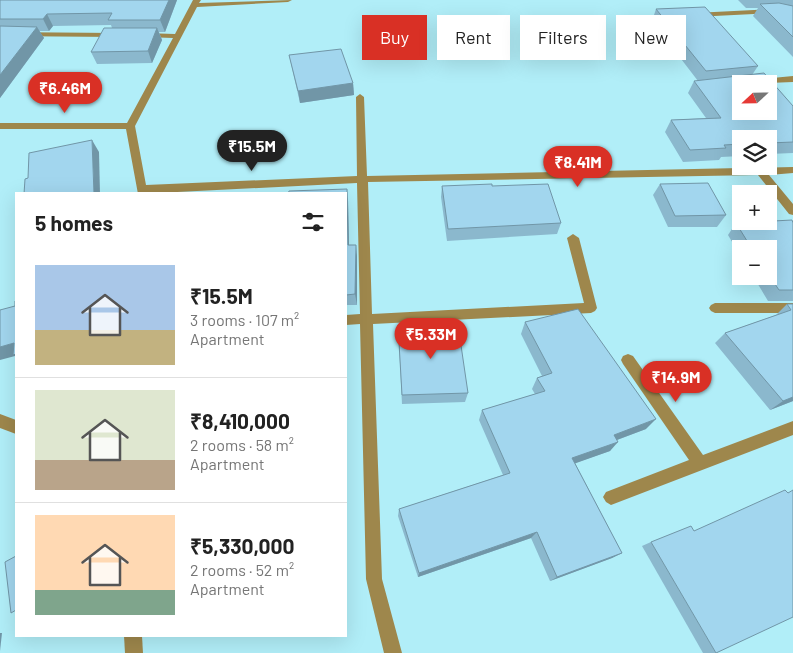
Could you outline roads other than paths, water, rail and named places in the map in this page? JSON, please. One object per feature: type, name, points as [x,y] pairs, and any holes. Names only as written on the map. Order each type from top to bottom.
[{"type":"street","points":[[288,0],[196,3],[130,126],[143,191],[362,179],[732,173]]},
{"type":"street","points":[[686,16],[773,11],[793,15]]},
{"type":"street","points":[[0,34],[129,35]]},
{"type":"street","points":[[139,35],[179,36]]},
{"type":"street","points":[[778,80],[793,79]]},
{"type":"street","points":[[360,97],[374,579],[393,653]]},
{"type":"street","points":[[0,126],[130,126]]},
{"type":"street","points":[[777,171],[793,170]]},
{"type":"street","points":[[763,175],[793,211]]},
{"type":"street","points":[[347,320],[590,308],[573,238]]},
{"type":"street","points":[[715,308],[793,308]]},
{"type":"street","points":[[628,360],[701,464]]},
{"type":"street","points":[[0,421],[15,427]]},
{"type":"street","points":[[611,497],[793,428]]},
{"type":"street","points":[[133,637],[134,653]]}]
